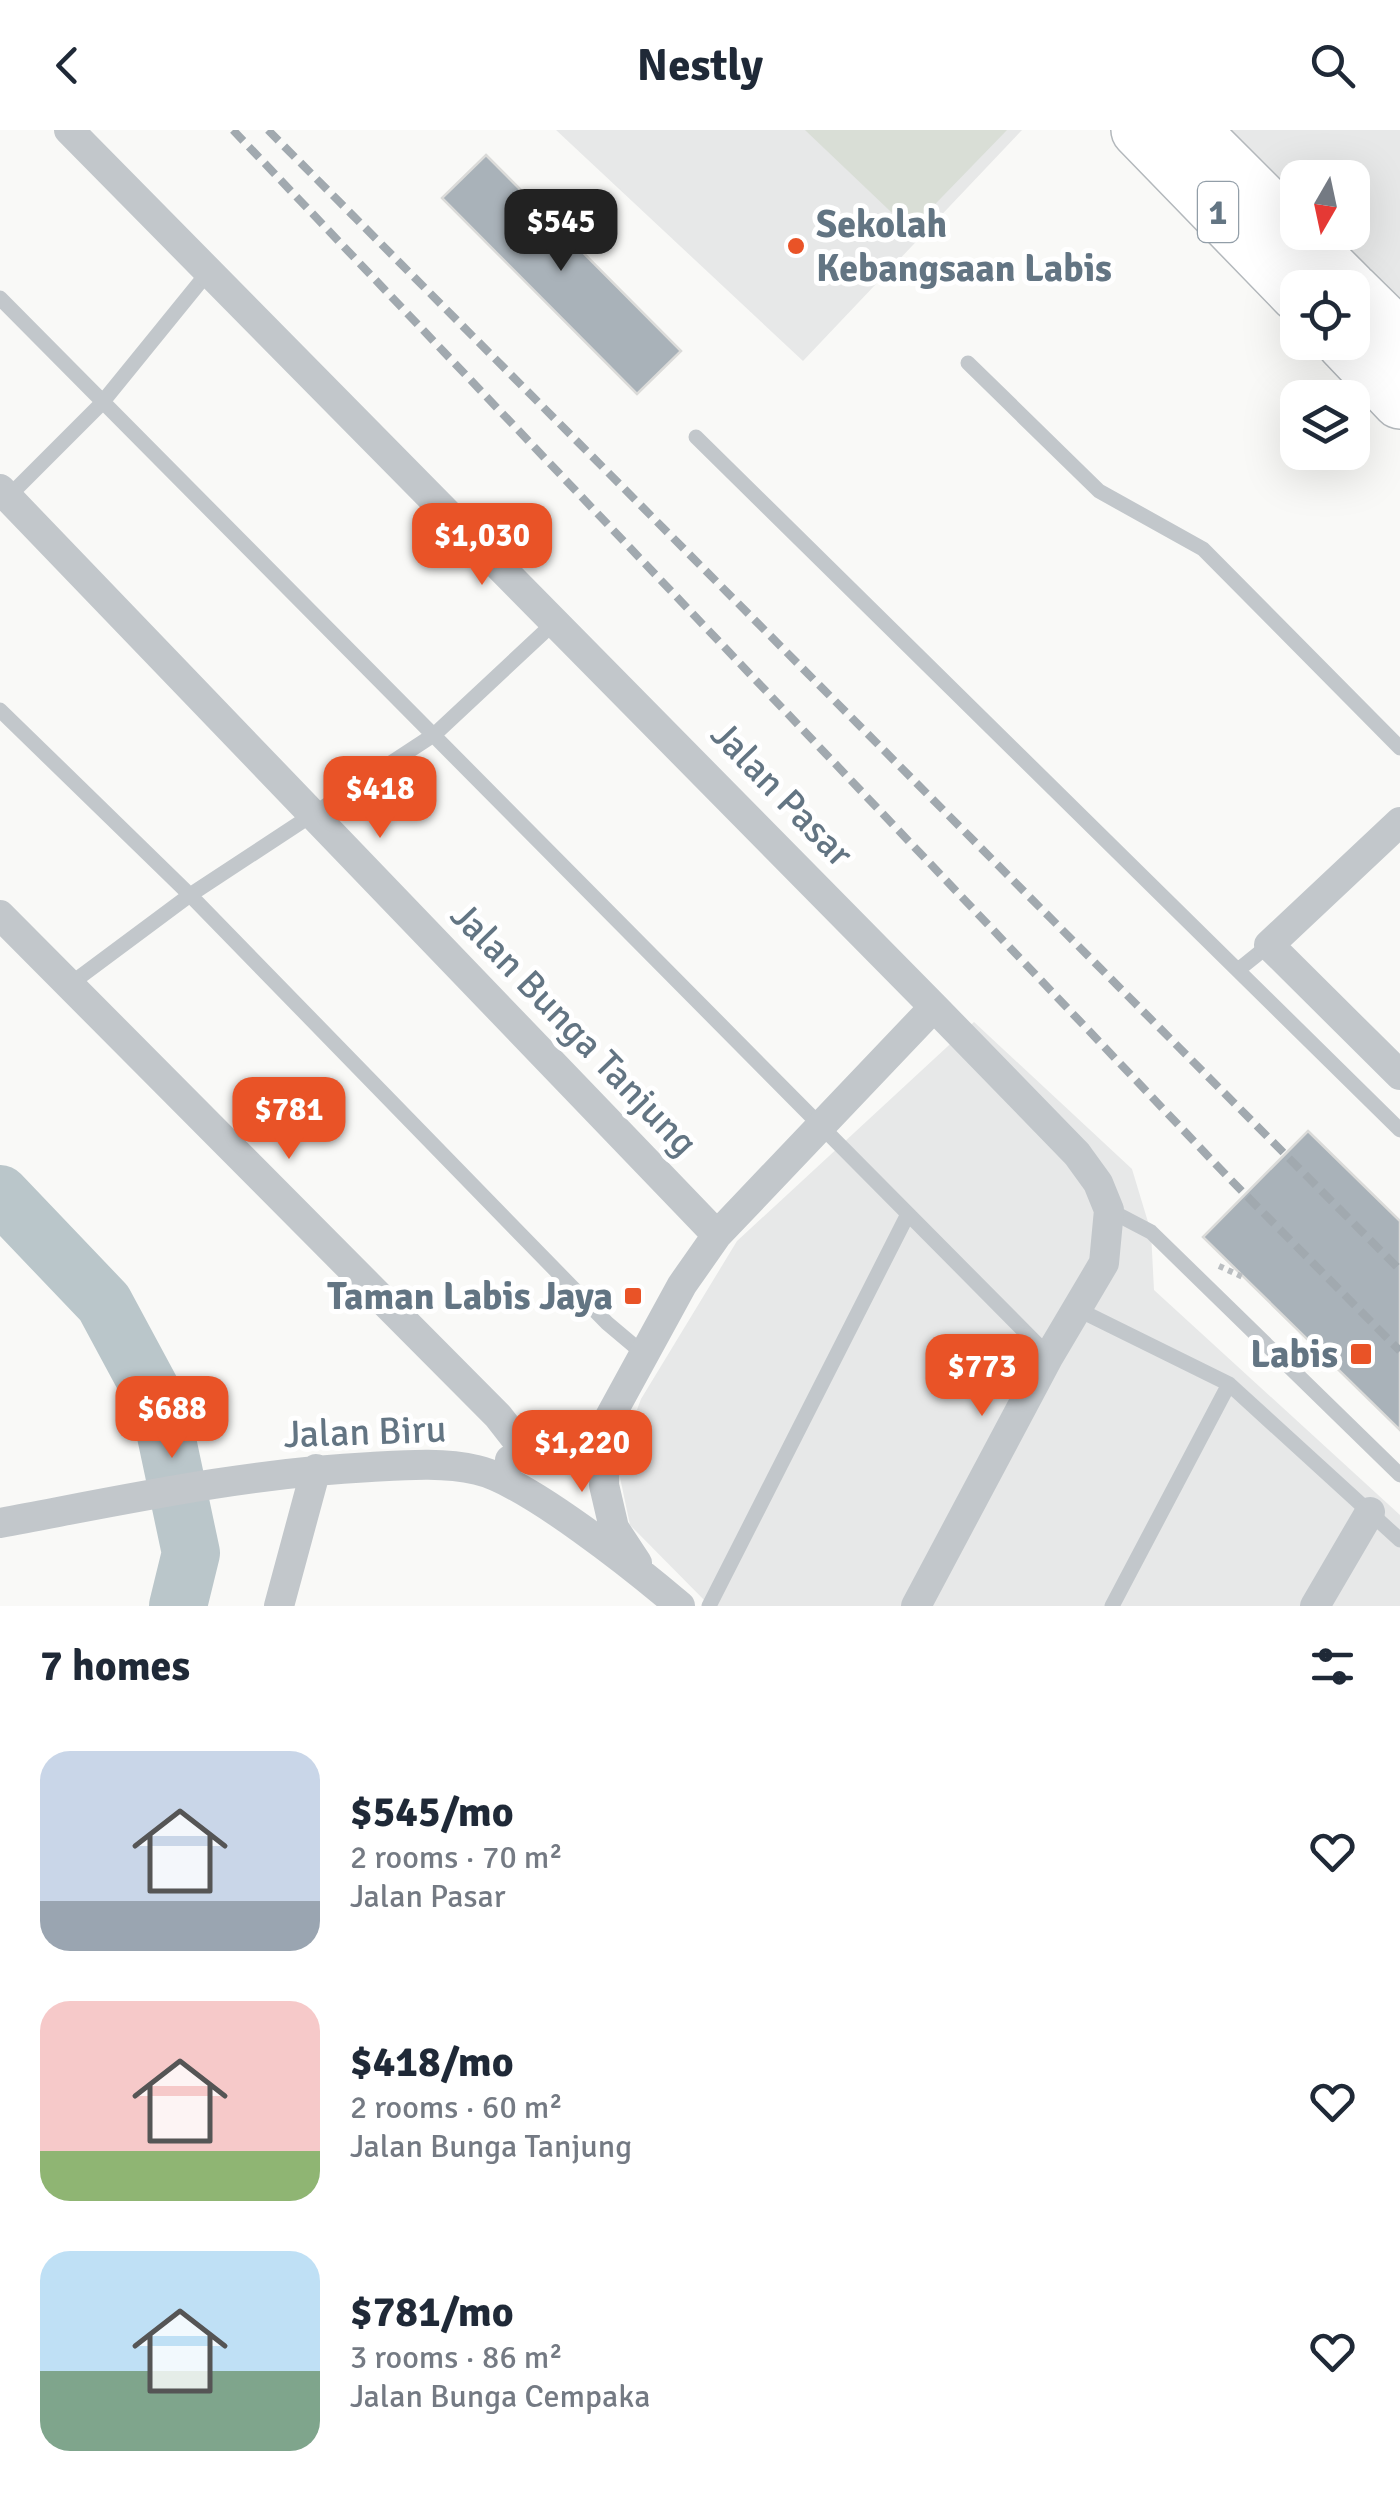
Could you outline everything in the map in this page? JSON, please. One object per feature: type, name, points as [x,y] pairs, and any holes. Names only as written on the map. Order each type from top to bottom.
[{"type":"highway","name":"1","points":[[1139,130],[1280,275]]},
{"type":"highway","name":"1","points":[[1191,130],[1332,270]]},
{"type":"highway","name":"1","points":[[1370,308],[1400,338]]},
{"type":"highway","points":[[1361,360],[1400,400]]},
{"type":"street","name":"Jalan Pasar","points":[[69,130],[1077,1154],[1098,1183],[1109,1210]]},
{"type":"street","name":"Jalan Bunga Tanjung","points":[[4,493],[716,1235]]},
{"type":"street","points":[[1400,822],[1269,944],[1400,1075]]},
{"type":"street","points":[[0,915],[498,1416],[527,1453]]},
{"type":"street","points":[[646,1577],[614,1528],[604,1485],[606,1424],[682,1285],[716,1235],[934,1006]]},
{"type":"street","points":[[916,1606],[1049,1356],[1104,1263],[1109,1210]]},
{"type":"street","points":[[481,1470],[606,1424]]},
{"type":"street","name":"Jalan Biru","points":[[0,1523],[316,1470],[438,1464],[481,1470]]},
{"type":"street","points":[[280,1606],[316,1470]]},
{"type":"street","points":[[481,1470],[550,1509],[680,1606]]},
{"type":"street","points":[[1316,1606],[1370,1512]]},
{"type":"lane","points":[[4,493],[101,404],[209,270]]},
{"type":"lane","points":[[0,298],[1049,1356]]},
{"type":"lane","points":[[968,363],[1098,490],[1203,549],[1400,748]]},
{"type":"lane","points":[[696,438],[1400,1130]]},
{"type":"lane","points":[[69,985],[190,894],[436,734],[556,621]]},
{"type":"lane","points":[[0,710],[190,894],[607,1323],[644,1355]]},
{"type":"lane","points":[[1238,970],[1269,944]]},
{"type":"lane","points":[[1109,1210],[1151,1232],[1400,1475]]},
{"type":"lane","points":[[709,1606],[907,1216]]},
{"type":"lane","points":[[1077,1308],[1229,1384],[1400,1540]]},
{"type":"lane","points":[[1112,1606],[1229,1384]]},
{"type":"shaded area","name":"Sekolah Kebangsaan Labis","points":[[556,130],[1022,130],[803,361]]},
{"type":"shaded area","points":[[805,130],[1007,130],[910,230]]},
{"type":"shaded area","points":[[1217,130],[1400,130],[1400,313],[1370,283],[1370,270],[1357,270],[1337,250],[1370,250],[1370,160],[1280,160],[1280,194]]},
{"type":"shaded area","points":[[974,1022],[1132,1169],[1151,1232],[1154,1290],[1400,1515],[1400,1606],[710,1606],[630,1525],[617,1463],[641,1399],[737,1241]]},
{"type":"building","points":[[486,155],[681,351],[637,394],[442,198]]},
{"type":"building","name":"Labis","points":[[1308,1131],[1400,1221],[1400,1430],[1203,1237]]},
{"type":"waterway","points":[[0,1194],[104,1303],[160,1407],[191,1553],[178,1606]]},
{"type":"railway","points":[[233,130],[1226,1175],[1400,1351]]},
{"type":"railway","points":[[268,130],[1400,1270]]},
{"type":"place","name":"Sekolah Kebangsaan Labis","points":[[796,246]]},
{"type":"place","name":"Taman Labis Jaya","points":[[633,1296]]},
{"type":"place","name":"Labis","points":[[1361,1354]]}]
